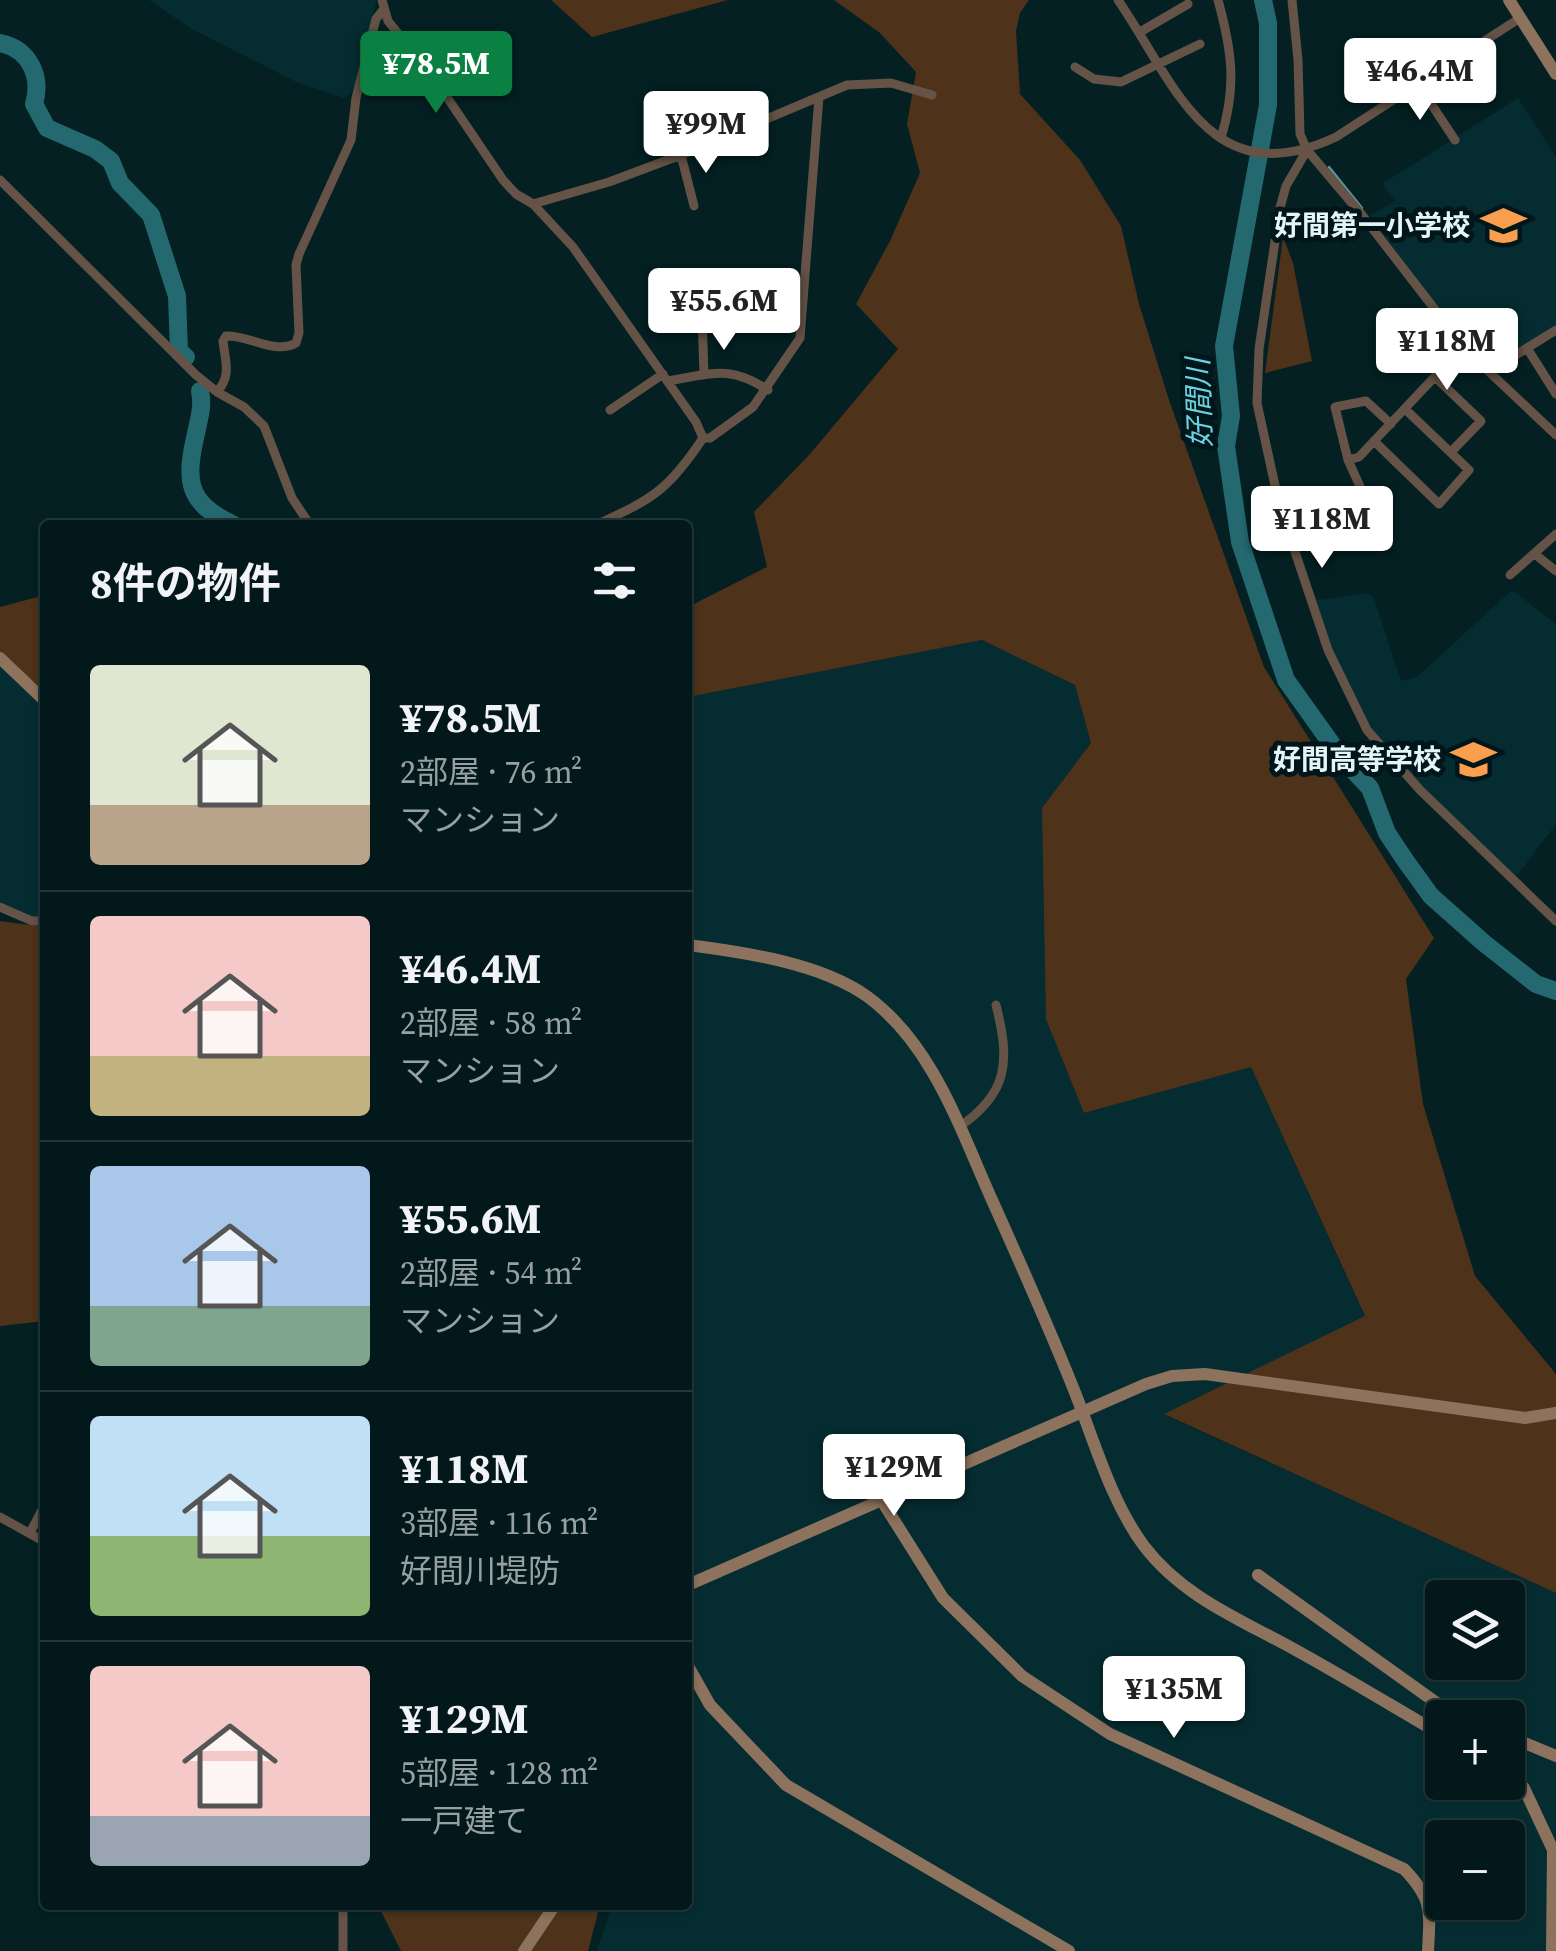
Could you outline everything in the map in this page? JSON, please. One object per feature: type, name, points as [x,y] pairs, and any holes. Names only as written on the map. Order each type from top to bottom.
[{"type":"street","points":[[1118,0],[1192,116],[1223,139],[1254,150],[1302,151],[1336,137],[1520,18]]},
{"type":"street","points":[[1218,0],[1232,65],[1230,110],[1223,139]]},
{"type":"street","points":[[1292,0],[1302,151],[1280,208],[1259,348],[1257,403],[1285,520],[1328,650],[1367,730],[1420,790],[1556,921]]},
{"type":"street","points":[[1510,0],[1556,74]]},
{"type":"street","points":[[1140,32],[1188,4]]},
{"type":"street","points":[[217,392],[226,379],[226,336],[282,348],[296,343],[296,265],[351,140],[356,98],[383,5],[503,180],[533,204],[573,246],[696,422],[703,438]]},
{"type":"street","points":[[1075,67],[1094,79],[1121,82],[1200,44]]},
{"type":"street","points":[[533,204],[609,182],[681,155],[846,85],[891,83],[932,96]]},
{"type":"street","points":[[1418,84],[1454,140]]},
{"type":"street","points":[[703,438],[710,438],[753,407],[800,338],[819,97]]},
{"type":"street","points":[[1302,151],[1362,214],[1468,351],[1556,435]]},
{"type":"street","points":[[681,155],[694,206]]},
{"type":"street","points":[[0,180],[136,318],[217,392],[244,407],[264,426],[292,498],[307,520]]},
{"type":"street","points":[[701,286],[704,375]]},
{"type":"street","points":[[702,308],[736,306]]},
{"type":"street","points":[[1490,371],[1554,336]]},
{"type":"street","points":[[1528,348],[1556,394]]},
{"type":"street","points":[[1348,460],[1359,457],[1435,378],[1468,351]]},
{"type":"street","points":[[610,410],[665,377],[744,374],[768,390]]},
{"type":"street","points":[[1435,378],[1482,420],[1452,452]]},
{"type":"street","points":[[1363,493],[1348,460],[1335,407],[1366,401],[1391,424]]},
{"type":"street","points":[[1374,441],[1439,504],[1469,470],[1405,409]]},
{"type":"street","points":[[606,520],[654,496],[672,480],[703,438]]},
{"type":"street","points":[[1510,575],[1556,534]]},
{"type":"street","points":[[1536,555],[1556,570]]},
{"type":"street","points":[[0,658],[40,696]]},
{"type":"street","points":[[0,907],[32,922],[40,921]]},
{"type":"street","points":[[692,945],[745,952],[816,973],[865,994],[901,1025],[938,1080],[1050,1329],[1112,1488],[1143,1544],[1171,1574],[1220,1612],[1290,1647],[1425,1725]]},
{"type":"street","points":[[959,1128],[979,1114],[994,1094],[1004,1070],[1006,1043],[996,1005]]},
{"type":"street","points":[[692,1583],[1172,1376],[1205,1374],[1525,1418],[1556,1413]]},
{"type":"street","points":[[882,1501],[944,1598],[1022,1676],[1110,1734],[1404,1870],[1426,1891],[1428,1951]]},
{"type":"street","points":[[30,1534],[40,1514]]},
{"type":"street","points":[[2,1519],[40,1539]]},
{"type":"street","points":[[1258,1575],[1433,1700]]},
{"type":"street","points":[[692,1673],[710,1704],[786,1785],[1068,1951]]},
{"type":"street","points":[[1525,1743],[1556,1756]]},
{"type":"street","points":[[1525,1790],[1552,1850],[1552,1951]]},
{"type":"street","points":[[342,1910],[343,1951]]},
{"type":"street","points":[[524,1951],[553,1910]]},
{"type":"shaded area","points":[[149,0],[376,3],[354,90],[344,98],[294,81],[192,29]]},
{"type":"shaded area","points":[[551,0],[728,0],[592,37]]},
{"type":"shaded area","points":[[834,0],[1029,0],[1020,13],[1016,31],[1020,94],[1080,160],[1121,226],[1139,304],[1169,400],[1264,667],[1434,938],[1406,979],[1423,1104],[1475,1276],[1556,1374],[1556,1593],[1164,1414],[1365,1316],[1251,1067],[1084,1113],[1046,1019],[1042,808],[1091,743],[1075,685],[982,640],[692,696],[692,605],[767,567],[754,512],[810,454],[898,349],[856,304],[920,173],[907,124],[916,72],[880,33]]},
{"type":"shaded area","name":"好間第一小学校","points":[[1518,98],[1556,157],[1556,325],[1491,365],[1453,329],[1370,216],[1395,201],[1382,184]]},
{"type":"shaded area","points":[[1283,237],[1293,263],[1312,361],[1265,373]]},
{"type":"shaded area","name":"好間高等学校","points":[[1512,590],[1556,624],[1556,824],[1516,877],[1418,788],[1367,730],[1312,601],[1368,593],[1374,598],[1401,681],[1417,677]]},
{"type":"shaded area","points":[[40,596],[40,696],[0,658],[0,607]]},
{"type":"shaded area","points":[[982,640],[1075,685],[1091,743],[1042,808],[1084,1113],[1251,1067],[1365,1317],[1165,1415],[1556,1593],[1556,1951],[597,1951],[610,1910],[692,1910],[692,696]]},
{"type":"shaded area","points":[[0,658],[40,696],[40,919],[0,907]]},
{"type":"shaded area","points":[[0,921],[40,926],[40,1322],[0,1326]]},
{"type":"shaded area","points":[[380,1910],[599,1910],[588,1951],[401,1951]]},
{"type":"waterway","name":"好間川","points":[[1263,0],[1268,23],[1268,105],[1224,346],[1231,416],[1226,446],[1240,542],[1286,680],[1341,757],[1370,788],[1387,833],[1405,860],[1431,896],[1484,943],[1536,984],[1556,991]]},
{"type":"waterway","points":[[0,43],[19,51],[31,66],[36,84],[34,104],[47,128],[95,149],[111,161],[120,183],[151,215],[177,296],[179,351],[186,357]]},
{"type":"waterway","points":[[1329,167],[1362,208]]},
{"type":"waterway","points":[[200,391],[201,410],[191,462],[193,488],[206,507],[225,520]]},
{"type":"place","name":"好間第一小学校","points":[[1503,225]]},
{"type":"place","name":"好間高等学校","points":[[1474,759]]}]
